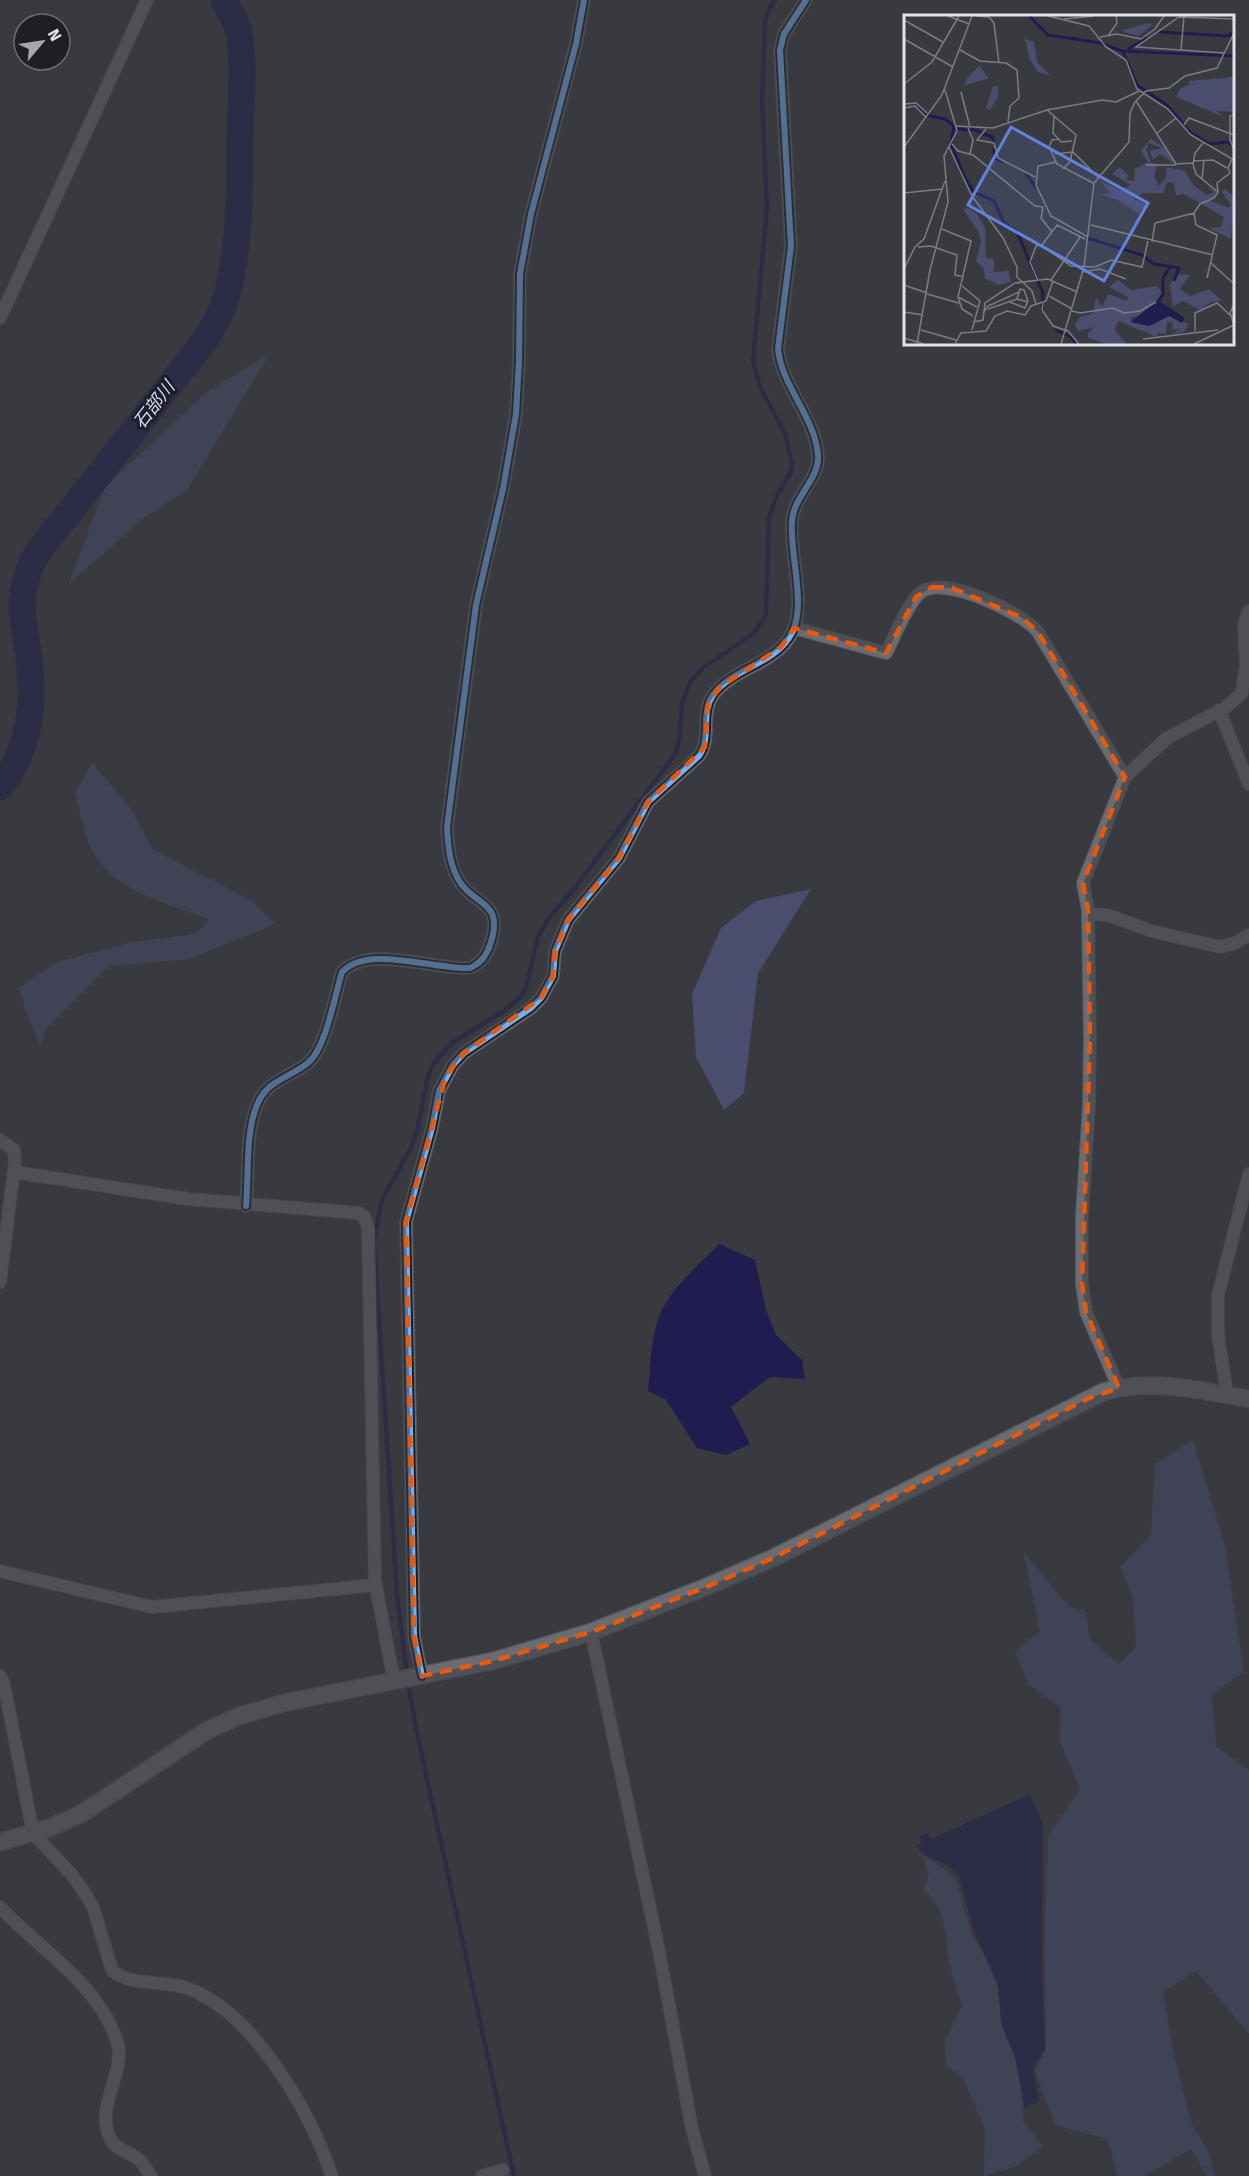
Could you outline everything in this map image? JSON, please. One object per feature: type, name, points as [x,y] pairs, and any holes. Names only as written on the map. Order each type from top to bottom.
[{"type":"street","points":[[0,318],[147,0]]},
{"type":"street","points":[[246,1206],[252,1126],[257,1105],[272,1083],[308,1063],[318,1052],[342,972],[349,964],[379,958],[470,968],[487,955],[495,931],[496,920],[491,910],[458,879],[448,848],[447,827],[476,605],[503,489],[516,414],[519,361],[519,274],[531,213],[576,44],[584,0]]},
{"type":"street","points":[[422,1676],[414,1636],[406,1222],[432,1128],[439,1091],[453,1065],[464,1053],[531,1008],[541,998],[553,976],[555,951],[568,920],[620,858],[648,802],[659,789],[699,756],[705,747],[706,717],[712,696],[730,679],[782,647],[794,628],[797,603],[792,520],[798,500],[816,470],[819,456],[808,422],[780,363],[778,349],[791,246],[780,70],[784,34],[806,0]]},
{"type":"street","points":[[794,628],[886,653],[916,597],[932,587],[952,588],[1010,611],[1030,622],[1038,632],[1125,777]]},
{"type":"street","points":[[1119,1388],[1086,1312],[1082,1284],[1082,1216],[1089,1105],[1088,914],[1083,883],[1125,777],[1167,738],[1235,701],[1245,682],[1244,625],[1249,611]]},
{"type":"street","points":[[1219,710],[1249,784]]},
{"type":"street","points":[[1088,914],[1108,915],[1151,931],[1220,947],[1235,944],[1249,935]]},
{"type":"street","points":[[0,1140],[14,1150],[14,1172],[0,1282]]},
{"type":"street","points":[[14,1172],[246,1206],[359,1213],[366,1221],[376,1585],[394,1682]]},
{"type":"street","points":[[1227,1395],[1218,1334],[1218,1294],[1249,1174]]},
{"type":"street","points":[[0,1842],[66,1821],[99,1803],[227,1720],[283,1703],[494,1661],[591,1632],[773,1558],[1089,1398],[1119,1388],[1171,1385],[1249,1399]]},
{"type":"street","points":[[0,1571],[152,1607],[376,1585]]},
{"type":"street","points":[[591,1632],[658,1951],[692,2129],[705,2176]]},
{"type":"street","points":[[0,1676],[4,1684],[33,1833],[72,1875],[93,1907],[108,1961],[117,1975],[181,1986],[204,1994],[236,2020],[297,2097],[332,2176]]},
{"type":"street","points":[[0,1907],[43,1945],[90,1995],[106,2020],[118,2042],[119,2055],[108,2101],[108,2132],[114,2144],[137,2158],[151,2176]]},
{"type":"street","points":[[482,2176],[502,2170]]},
{"type":"highlighted area","points":[[932,587],[952,588],[1021,617],[1038,632],[1125,777],[1083,883],[1088,910],[1090,1038],[1082,1284],[1086,1312],[1119,1388],[1089,1398],[773,1558],[706,1587],[591,1632],[493,1661],[422,1676],[414,1636],[406,1222],[446,1076],[464,1053],[541,998],[553,976],[555,951],[568,920],[619,858],[648,802],[705,747],[708,705],[719,688],[781,647],[794,628],[886,653],[916,597]]},
{"type":"shaded area","points":[[270,353],[187,490],[141,520],[68,585],[105,487],[207,392]]},
{"type":"shaded area","points":[[92,763],[131,809],[152,849],[252,901],[275,924],[190,959],[109,966],[46,1029],[40,1047],[18,988],[58,962],[132,942],[196,934],[209,920],[125,885],[99,860],[89,843],[75,793]]},
{"type":"shaded area","points":[[811,889],[758,973],[744,1093],[724,1110],[696,1057],[692,994],[721,928],[756,901]]},
{"type":"shaded area","points":[[719,1244],[755,1260],[766,1310],[776,1335],[802,1360],[805,1379],[770,1377],[731,1407],[750,1444],[726,1455],[697,1448],[666,1400],[648,1391],[653,1341],[661,1312],[679,1285]]},
{"type":"shaded area","points":[[1193,1440],[1225,1546],[1244,1671],[1212,1695],[1216,1747],[1249,1770],[1249,2034],[1196,1971],[1163,1992],[1173,2051],[1191,2123],[1208,2151],[1215,2176],[1207,2176],[1191,2149],[1144,2176],[1117,2176],[1108,2139],[1055,2125],[1035,2070],[1046,2049],[1045,1927],[1048,1836],[1080,1789],[1059,1740],[1061,1708],[1028,1684],[1015,1652],[1040,1631],[1023,1551],[1069,1607],[1085,1610],[1090,1640],[1119,1664],[1136,1647],[1133,1598],[1120,1567],[1151,1535],[1155,1464]]},
{"type":"shaded area","points":[[1030,1794],[1043,1823],[1042,1968],[1045,2050],[1033,2067],[1039,2101],[1025,2109],[1015,2058],[1001,2023],[998,1986],[973,1929],[959,1876],[947,1865],[928,1857],[916,1846],[922,1842],[919,1836],[927,1833],[931,1839]]},
{"type":"shaded area","points":[[922,1855],[945,1869],[956,1880],[971,1933],[1000,1983],[1020,2066],[1023,2121],[1043,2146],[1017,2166],[984,2176],[985,2129],[964,2080],[946,2065],[945,2041],[962,2006],[950,1967],[941,1914],[931,1897],[923,1889],[929,1874]]},
{"type":"waterway","name":"石部川","points":[[0,787],[19,755],[29,722],[30,670],[22,599],[34,559],[203,343],[223,308],[227,294],[237,235],[242,74],[239,33],[224,0]]},
{"type":"waterway","points":[[407,1675],[397,1596],[374,1241],[382,1199],[411,1148],[433,1064],[453,1042],[504,1011],[520,997],[526,988],[538,936],[549,918],[577,885],[675,754],[679,741],[682,704],[690,682],[704,667],[753,634],[766,615],[769,517],[777,495],[791,472],[792,463],[785,434],[760,387],[753,361],[767,208],[762,100],[765,22],[768,11],[775,0]]},
{"type":"waterway","points":[[408,1683],[514,2176]]},
{"type":"cycle path","points":[[246,1206],[249,1141],[257,1105],[261,1096],[273,1084],[302,1067],[315,1055],[325,1033],[342,972],[353,964],[384,959],[470,968],[483,959],[490,945],[494,919],[491,911],[463,887],[457,877],[448,846],[447,827],[476,605],[503,489],[516,414],[520,274],[531,214],[576,44],[584,0]]},
{"type":"cycle path","points":[[422,1676],[414,1636],[406,1222],[432,1128],[439,1091],[453,1065],[464,1053],[531,1008],[541,998],[553,976],[555,951],[568,920],[619,858],[648,802],[699,756],[703,749],[707,710],[713,695],[730,679],[772,655],[789,638],[795,626],[798,598],[792,521],[797,503],[815,472],[818,455],[816,441],[786,376],[778,349],[791,246],[780,50],[784,34],[806,0]]}]
